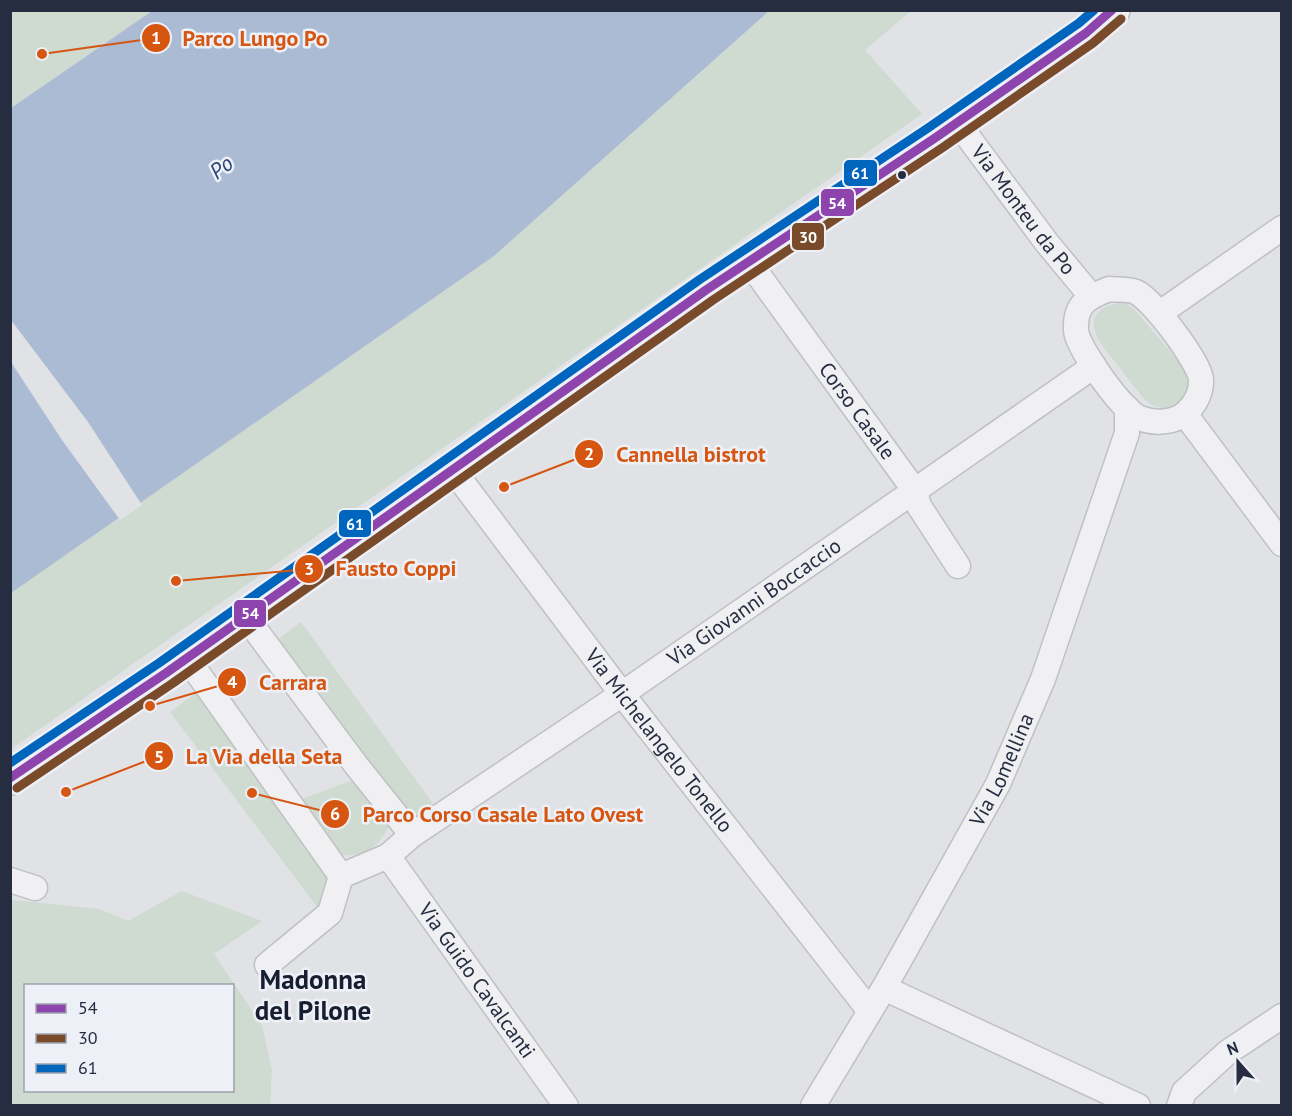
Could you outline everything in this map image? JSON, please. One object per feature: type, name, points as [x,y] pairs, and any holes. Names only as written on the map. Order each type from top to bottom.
[{"type":"main road","points":[[10,778],[187,658],[748,262],[1086,33],[1113,10]]},
{"type":"street","name":"Via Monteu da Po","points":[[957,122],[1047,243],[1091,296]]},
{"type":"street","points":[[1160,313],[1281,228]]},
{"type":"street","name":"Corso Casale","points":[[748,262],[915,491],[919,506],[958,566]]},
{"type":"street","points":[[1109,290],[1136,292],[1160,313],[1188,353],[1201,379],[1197,399],[1185,414],[1164,423],[1138,418],[1117,399],[1094,366],[1076,334],[1078,312],[1091,296],[1109,290]]},
{"type":"street","name":"Via Giovanni Boccaccio","points":[[341,876],[388,856],[412,835],[622,694],[1094,366]]},
{"type":"street","name":"Via Lomellina","points":[[813,1106],[884,987],[998,784],[1043,679],[1127,433],[1127,408]]},
{"type":"street","points":[[1185,414],[1281,544]]},
{"type":"street","name":"Via Michelangelo Tonello","points":[[453,470],[622,694],[869,1010]]},
{"type":"street","points":[[245,616],[356,765],[412,835]]},
{"type":"street","points":[[187,658],[341,876],[330,913],[267,965]]},
{"type":"street","name":"Via Guido Cavalcanti","points":[[388,856],[566,1106]]},
{"type":"street","points":[[10,880],[35,888]]},
{"type":"street","points":[[884,987],[1138,1106]]},
{"type":"street","points":[[1179,1106],[1184,1092],[1228,1052],[1281,1016]]},
{"type":"shaded area","points":[[11,10],[152,11],[11,108]]},
{"type":"shaded area","points":[[769,11],[911,11],[865,50],[922,114],[11,749],[10,593],[494,256]]},
{"type":"shaded area","points":[[1119,303],[1127,304],[1135,310],[1179,362],[1187,378],[1189,389],[1187,396],[1178,406],[1165,408],[1150,404],[1099,340],[1094,322],[1097,314]]},
{"type":"shaded area","points":[[301,622],[434,805],[412,819],[278,639]]},
{"type":"shaded area","points":[[200,690],[332,874],[323,903],[318,908],[170,712]]},
{"type":"shaded area","points":[[358,778],[391,820],[383,837],[372,848],[358,854],[339,855],[299,800]]},
{"type":"shaded area","points":[[182,891],[262,921],[214,954],[262,1025],[272,1071],[270,1105],[11,1105],[11,900],[99,909],[128,921]]},
{"type":"water","name":"Po","points":[[152,11],[769,11],[494,256],[11,593],[11,108]]},
{"type":"pier","points":[[11,320],[88,422],[142,505],[120,520],[62,440],[11,362]]},
{"type":"transit line","name":"61","points":[[10,763],[159,663],[699,280],[928,128],[1079,23],[1094,10]]},
{"type":"transit line","name":"54","points":[[10,778],[166,673],[706,290],[935,138],[1086,33],[1112,10]]},
{"type":"transit line","name":"30","points":[[17,788],[173,683],[713,300],[942,148],[1093,43],[1121,19]]},
{"type":"place","name":"Parco Lungo Po","points":[[42,54]]},
{"type":"place","name":"Cannella bistrot","points":[[504,487]]},
{"type":"place","name":"Fausto Coppi","points":[[176,581]]},
{"type":"place","name":"Carrara","points":[[150,706]]},
{"type":"place","name":"La Via della Seta","points":[[66,792]]},
{"type":"place","name":"Parco Corso Casale Lato Ovest","points":[[252,793]]},
{"type":"district","name":"Madonna del Pilone","points":[[313,996]]}]
